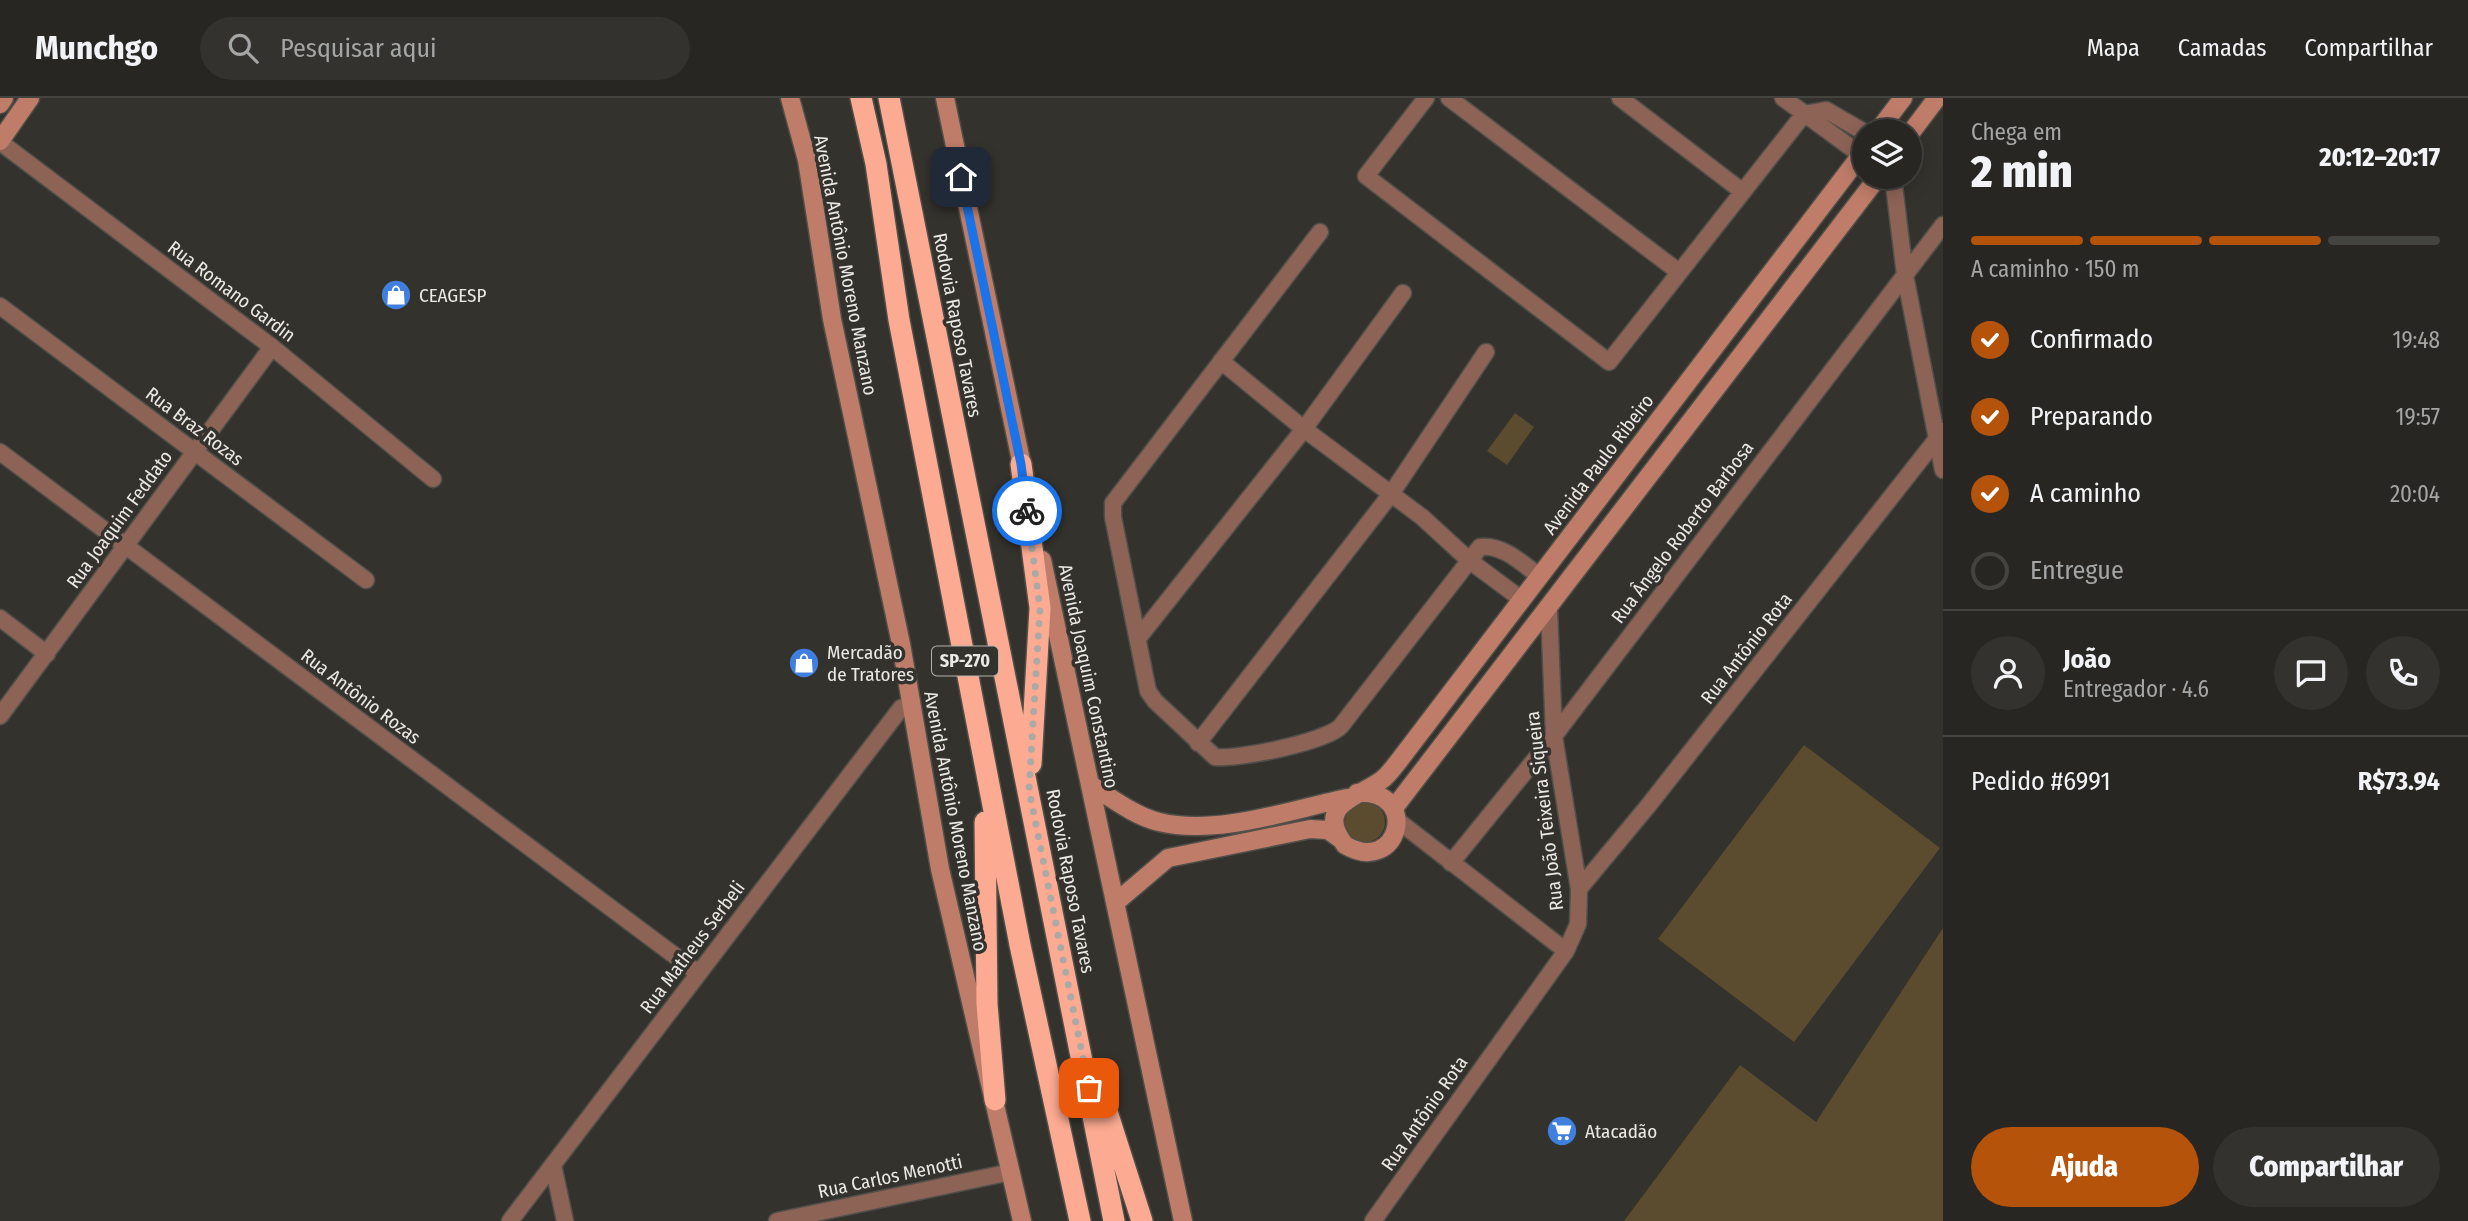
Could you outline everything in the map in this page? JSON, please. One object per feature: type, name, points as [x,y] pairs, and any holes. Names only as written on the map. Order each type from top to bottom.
[{"type":"highway","name":"SP-270","points":[[860,98],[876,164],[899,320],[1020,945],[1080,1221]]},
{"type":"highway","name":"Rodovia Raposo Tavares","points":[[889,98],[1114,1221]]},
{"type":"highway","points":[[1021,464],[1040,608],[1029,790]]},
{"type":"highway","points":[[959,633],[986,831],[987,1004],[995,1100]]},
{"type":"highway","points":[[1073,1009],[1142,1221]]},
{"type":"street","points":[[0,104],[4,98]]},
{"type":"street","points":[[0,141],[30,98]]},
{"type":"street","name":"Avenida Antônio Moreno Manzano","points":[[790,98],[807,160],[832,319],[868,478],[912,704],[940,869],[1022,1221]]},
{"type":"street","name":"Avenida Joaquim Constantino","points":[[945,98],[1183,1221]]},
{"type":"street","points":[[1426,98],[1366,176],[1609,362],[1804,114],[1826,110],[1852,125]]},
{"type":"street","points":[[1449,98],[1679,272]]},
{"type":"street","points":[[1620,98],[1742,192]]},
{"type":"street","points":[[1783,98],[1852,146]]},
{"type":"street","points":[[1887,119],[1903,98]]},
{"type":"street","points":[[1921,119],[1937,98]]},
{"type":"street","name":"Rua Romano Gardin","points":[[0,141],[272,347],[433,479]]},
{"type":"street","name":"Avenida Paulo Ribeiro","points":[[1092,786],[1139,814],[1183,826],[1210,827],[1352,795],[1382,780],[1852,166]]},
{"type":"street","points":[[1115,903],[1155,867],[1186,853],[1310,829],[1328,830],[1355,851],[1367,854],[1379,851],[1395,833],[1395,814],[1869,189]]},
{"type":"street","points":[[1894,189],[1905,275],[1941,434],[1943,470]]},
{"type":"street","name":"Rua Ângelo Roberto Barbosa","points":[[1451,863],[1554,736],[1943,225]]},
{"type":"street","points":[[1320,232],[1114,503],[1113,517],[1152,698],[1214,757],[1265,750],[1334,732],[1480,547],[1491,545],[1539,576]]},
{"type":"street","points":[[1139,637],[1304,429],[1403,292]]},
{"type":"street","name":"Rua Braz Rozas","points":[[0,306],[366,580]]},
{"type":"street","name":"Rua Joaquim Feddato","points":[[0,716],[272,347]]},
{"type":"street","points":[[1198,743],[1391,494],[1486,352]]},
{"type":"street","points":[[1221,361],[1304,429],[1422,517],[1470,561],[1521,599]]},
{"type":"street","name":"Rua Antônio Rota","points":[[1579,889],[1941,434]]},
{"type":"street","name":"Rua Antônio Rozas","points":[[0,452],[698,973]]},
{"type":"street","name":"Rua João Teixeira Siqueira","points":[[1549,609],[1554,736],[1579,889],[1578,924]]},
{"type":"street","points":[[0,618],[47,654]]},
{"type":"street","name":"Rua Matheus Serbeli","points":[[510,1221],[901,708],[912,704]]},
{"type":"street","points":[[1339,838],[1335,816],[1352,795],[1371,792],[1384,797],[1395,814],[1451,863],[1566,951]]},
{"type":"street","name":"Rua Antônio Rota","points":[[1373,1221],[1566,951],[1578,924]]},
{"type":"street","points":[[553,1165],[565,1221]]},
{"type":"street","name":"Rua Carlos Menotti","points":[[777,1221],[1011,1172]]},
{"type":"shaded area","points":[[1515,413],[1534,427],[1507,465],[1487,451]]},
{"type":"shaded area","points":[[1804,745],[1940,848],[1794,1042],[1658,939]]},
{"type":"shaded area","points":[[1365,802],[1373,803],[1379,808],[1384,814],[1384,830],[1379,836],[1373,841],[1365,842],[1357,841],[1351,836],[1346,830],[1345,822],[1346,814],[1351,808],[1357,803]]},
{"type":"shaded area","points":[[1943,928],[1943,1221],[1624,1221],[1740,1065],[1816,1122]]},
{"type":"way so far","points":[[1027,511],[1040,608],[1029,790],[1089,1088]]},
{"type":"place","name":"CEAGESP","points":[[396,295]]},
{"type":"place","name":"Mercadão de Tratores","points":[[804,663]]},
{"type":"place","name":"Atacadão","points":[[1562,1131]]},
{"type":"route","points":[[961,177],[1021,464],[1027,511]]}]
